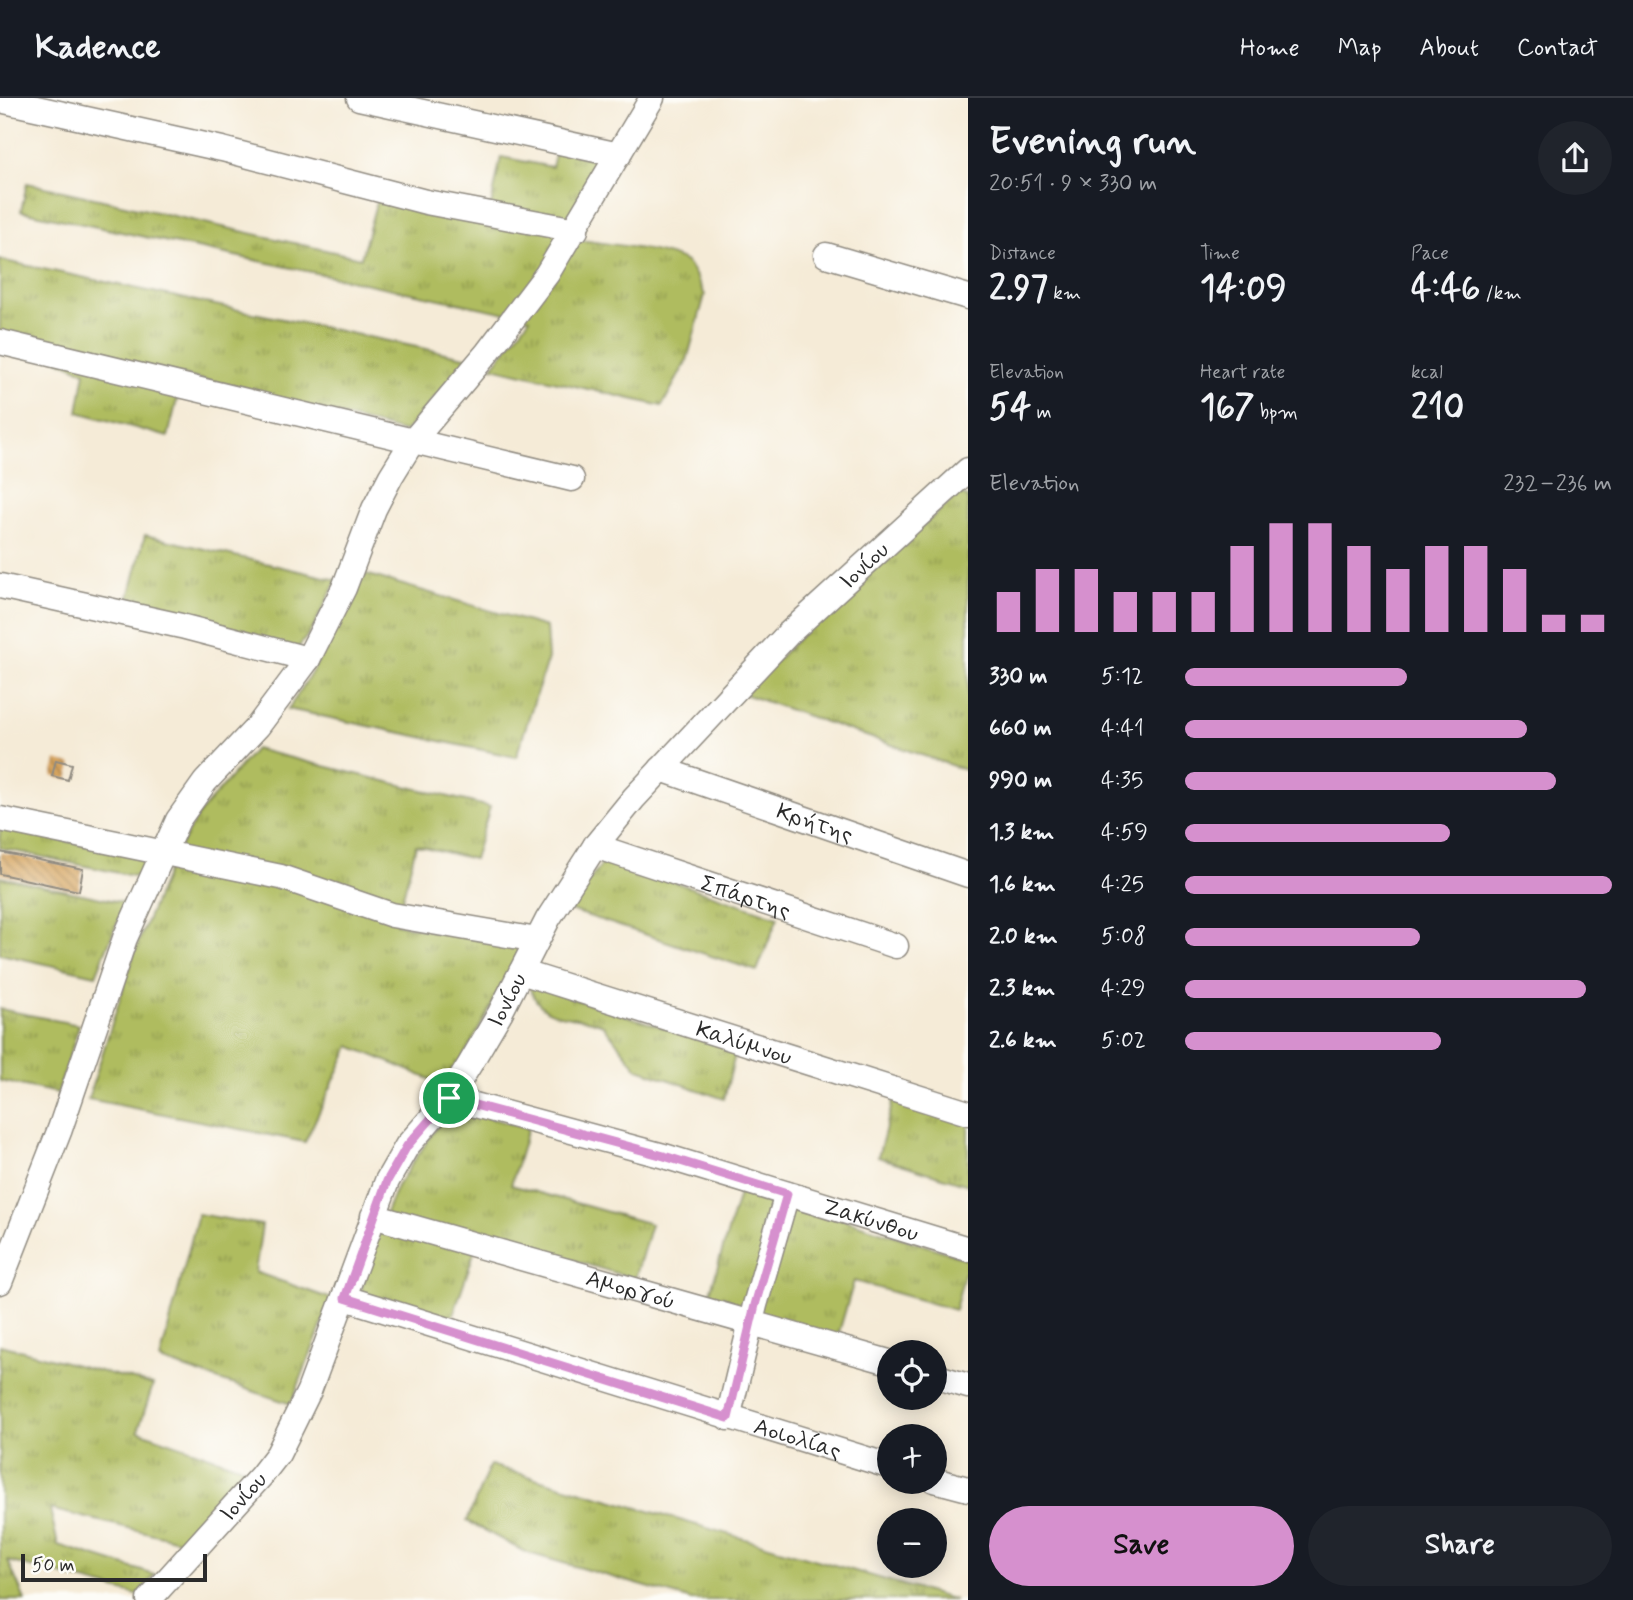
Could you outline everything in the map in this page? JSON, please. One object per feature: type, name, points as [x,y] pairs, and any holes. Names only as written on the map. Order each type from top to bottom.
[{"type":"street","points":[[359,98],[619,155]]},
{"type":"street","points":[[0,1282],[60,1129],[125,938],[162,853],[196,793],[258,726],[308,659],[344,589],[374,509],[412,442],[520,312],[576,230],[652,98]]},
{"type":"street","points":[[0,100],[222,149],[426,202],[576,230]]},
{"type":"street","points":[[826,255],[968,298]]},
{"type":"street","points":[[0,342],[572,479]]},
{"type":"street","name":"Ιονίου","points":[[149,1600],[278,1454],[303,1408],[387,1181],[407,1146],[449,1098],[491,1030],[537,940],[595,846],[661,769],[788,634],[968,470]]},
{"type":"street","points":[[0,586],[160,621],[308,659]]},
{"type":"street","name":"Κρήτης","points":[[661,769],[968,875]]},
{"type":"street","points":[[0,818],[281,877],[392,915],[537,940]]},
{"type":"street","name":"Σπάρτης","points":[[595,846],[896,946]]},
{"type":"street","name":"Καλύμνου","points":[[521,972],[968,1113]]},
{"type":"street","name":"Ζακύνθου","points":[[449,1098],[664,1156],[968,1249]]},
{"type":"street","points":[[728,1418],[750,1322],[787,1194]]},
{"type":"street","name":"Αμοργού","points":[[373,1216],[877,1359]]},
{"type":"street","name":"Αοιολίας","points":[[345,1298],[877,1462]]},
{"type":"street","points":[[947,1380],[968,1386]]},
{"type":"street","points":[[947,1483],[968,1489]]},
{"type":"green space","points":[[556,150],[602,161],[557,238],[624,246],[676,257],[689,265],[705,295],[687,360],[662,406],[492,367],[530,318],[21,211],[27,183],[361,258],[377,200],[491,206],[501,157],[552,167]]},
{"type":"green space","points":[[0,260],[469,358],[405,432],[183,375],[168,437],[78,412],[85,372],[0,333]]},
{"type":"green space","points":[[959,494],[968,497],[968,771],[744,694],[815,621]]},
{"type":"green space","points":[[145,535],[337,580],[313,628],[297,649],[127,605]]},
{"type":"green space","points":[[359,572],[546,627],[548,658],[516,757],[288,709],[328,643]]},
{"type":"green space","points":[[255,749],[490,807],[474,859],[416,845],[396,924],[523,948],[459,1065],[456,1062],[444,1085],[350,1046],[305,1142],[88,1099],[137,945],[172,860],[198,815]]},
{"type":"green space","points":[[0,826],[147,859],[138,877],[0,848]]},
{"type":"green space","points":[[606,859],[778,917],[757,971],[567,909]]},
{"type":"green space","points":[[0,877],[125,903],[96,975],[0,954]]},
{"type":"green space","points":[[528,984],[736,1051],[724,1099],[638,1069],[603,1025],[550,1012],[541,1006]]},
{"type":"green space","points":[[0,1009],[79,1025],[58,1093],[0,1081]]},
{"type":"green space","points":[[893,1101],[968,1124],[968,1185],[878,1157]]},
{"type":"green space","points":[[450,1108],[528,1128],[511,1185],[651,1224],[635,1279],[481,1232],[449,1327],[359,1299],[374,1241],[397,1186]]},
{"type":"green space","points":[[741,1187],[968,1259],[955,1310],[854,1281],[837,1339],[707,1303]]},
{"type":"green space","points":[[198,1214],[262,1225],[255,1272],[332,1299],[291,1404],[160,1360]]},
{"type":"green space","points":[[0,1345],[153,1385],[138,1431],[253,1471],[186,1542],[50,1509],[58,1545],[155,1575],[137,1595],[8,1561],[25,1600],[0,1600]]},
{"type":"green space","points":[[490,1465],[955,1600],[692,1600],[525,1552],[467,1521]]},
{"type":"building","points":[[56,760],[72,764],[68,780],[52,776]]},
{"type":"building","points":[[0,852],[83,869],[79,891],[0,874]]},
{"type":"route","points":[[449,1098],[664,1156],[787,1194],[755,1305],[728,1418],[345,1298],[387,1181],[407,1146],[449,1098]]}]
